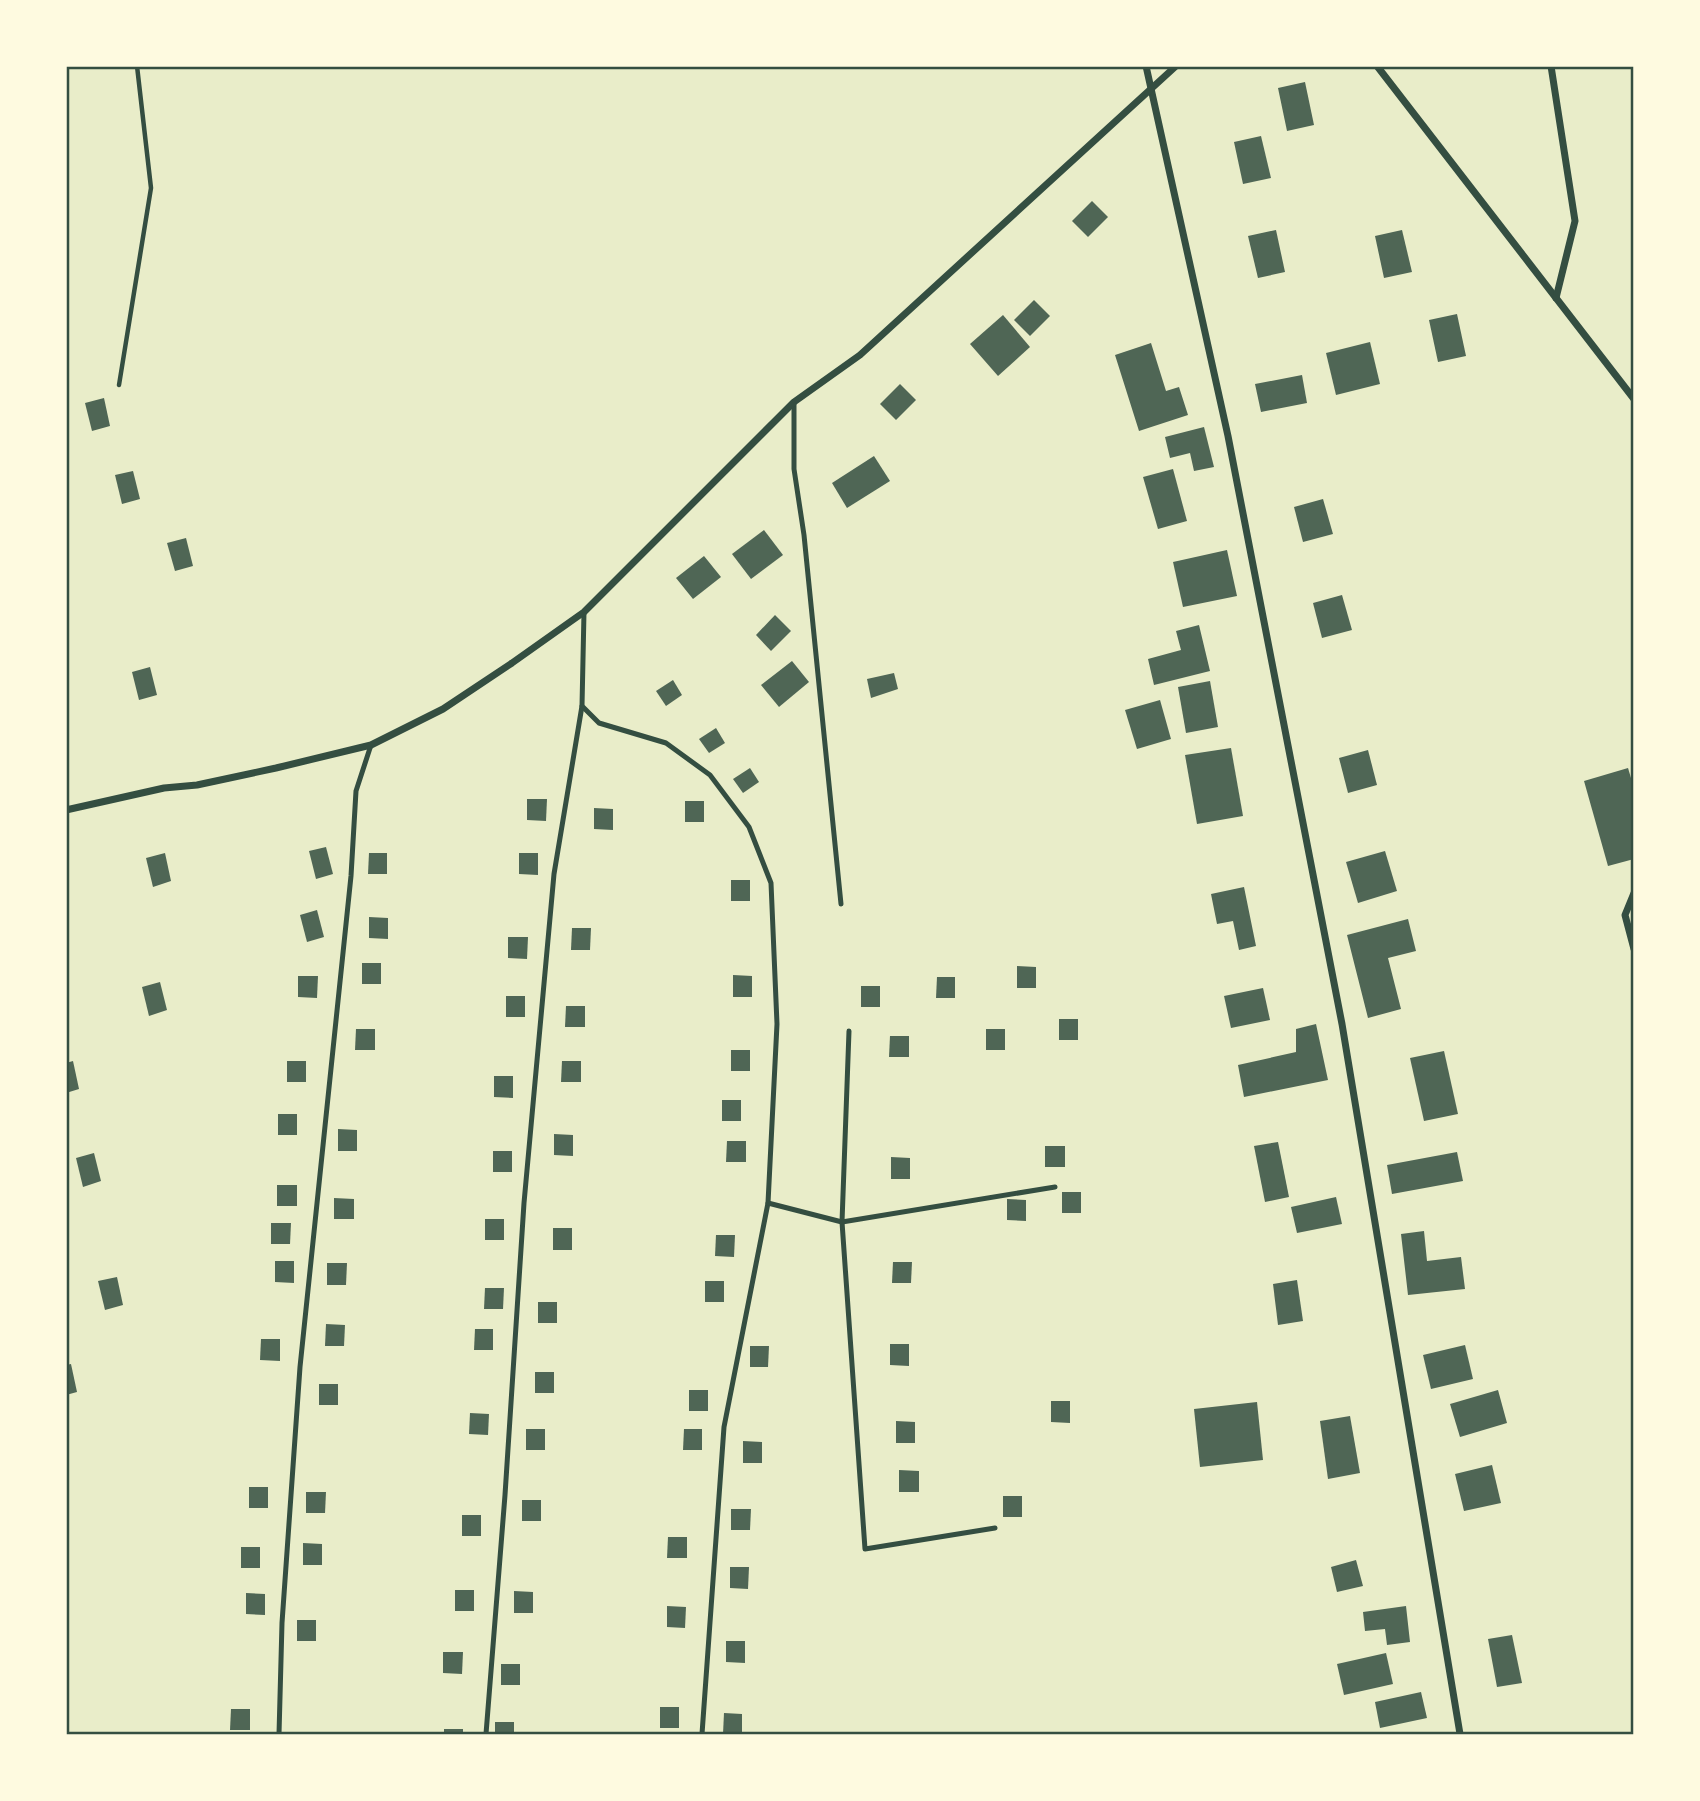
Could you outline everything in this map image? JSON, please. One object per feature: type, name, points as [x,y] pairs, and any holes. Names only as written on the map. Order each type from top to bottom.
[{"type":"street","points":[[1146,66],[1228,436],[1342,1024],[1460,1734]]},
{"type":"street","points":[[66,810],[164,788],[197,785],[371,745],[443,709],[584,612],[794,402],[860,355],[1176,66]]},
{"type":"street","points":[[1377,66],[1633,399]]},
{"type":"street","points":[[1551,66],[1575,221],[1556,298]]},
{"type":"street","points":[[1633,893],[1625,915],[1633,949]]},
{"type":"lane","points":[[794,402],[794,469],[804,535],[841,904]]},
{"type":"lane","points":[[486,1734],[524,1203],[553,887],[582,706],[584,612]]},
{"type":"lane","points":[[582,706],[599,723],[666,743],[710,775],[749,827],[771,883],[777,1024],[768,1203],[724,1427],[702,1734]]},
{"type":"lane","points":[[279,1734],[282,1623],[300,1367],[351,876],[356,791],[371,745]]},
{"type":"lane","points":[[849,1031],[842,1222],[865,1549],[995,1528]]},
{"type":"lane","points":[[768,1203],[842,1222],[1055,1187]]},
{"type":"path","points":[[119,385],[151,188],[137,66]]},
{"type":"building","points":[[1305,82],[1314,125],[1287,131],[1278,88]]},
{"type":"building","points":[[1261,136],[1271,178],[1243,184],[1234,142]]},
{"type":"building","points":[[1092,201],[1108,217],[1088,237],[1072,221]]},
{"type":"building","points":[[1276,230],[1285,272],[1258,278],[1248,236]]},
{"type":"building","points":[[1402,230],[1412,272],[1384,278],[1375,236]]},
{"type":"building","points":[[1034,300],[1050,316],[1030,336],[1014,320]]},
{"type":"building","points":[[1457,314],[1466,356],[1438,362],[1429,320]]},
{"type":"building","points":[[1003,315],[1030,347],[998,376],[970,344]]},
{"type":"building","points":[[1370,342],[1380,384],[1336,395],[1326,353]]},
{"type":"building","points":[[1151,343],[1166,391],[1179,387],[1188,415],[1139,431],[1115,355]]},
{"type":"building","points":[[1302,375],[1307,403],[1261,412],[1255,384]]},
{"type":"building","points":[[900,384],[916,400],[896,420],[880,404]]},
{"type":"building","points":[[104,398],[110,426],[92,431],[85,403]]},
{"type":"building","points":[[1204,427],[1214,467],[1194,471],[1190,453],[1170,458],[1165,437]]},
{"type":"building","points":[[874,456],[890,481],[847,508],[832,483]]},
{"type":"building","points":[[1173,469],[1187,521],[1158,529],[1143,477]]},
{"type":"building","points":[[133,471],[140,499],[122,504],[115,475]]},
{"type":"building","points":[[1323,499],[1333,534],[1303,542],[1294,507]]},
{"type":"building","points":[[764,530],[783,555],[751,579],[732,554]]},
{"type":"building","points":[[186,538],[193,566],[175,571],[167,543]]},
{"type":"building","points":[[1227,550],[1237,596],[1183,607],[1173,562]]},
{"type":"building","points":[[704,556],[721,577],[693,599],[676,578]]},
{"type":"building","points":[[1342,595],[1352,630],[1322,638],[1313,603]]},
{"type":"building","points":[[775,615],[791,631],[771,651],[756,635]]},
{"type":"building","points":[[1199,625],[1210,671],[1154,685],[1148,659],[1181,650],[1176,631]]},
{"type":"building","points":[[792,661],[809,682],[779,707],[761,685]]},
{"type":"building","points":[[150,667],[157,695],[139,700],[132,672]]},
{"type":"building","points":[[894,673],[898,689],[871,698],[867,679]]},
{"type":"building","points":[[673,680],[682,695],[666,706],[656,691]]},
{"type":"building","points":[[1210,681],[1218,727],[1186,733],[1178,687]]},
{"type":"building","points":[[1160,700],[1171,739],[1137,749],[1125,710]]},
{"type":"building","points":[[716,728],[725,743],[709,753],[699,739]]},
{"type":"building","points":[[1231,748],[1243,816],[1197,824],[1185,755]]},
{"type":"building","points":[[1368,750],[1377,785],[1348,793],[1339,758]]},
{"type":"building","points":[[750,768],[759,782],[743,793],[733,779]]},
{"type":"building","points":[[1628,768],[1634,788],[1634,859],[1608,866],[1584,781]]},
{"type":"building","points":[[527,799],[547,799],[546,821],[527,820]]},
{"type":"building","points":[[685,801],[704,801],[704,822],[685,822]]},
{"type":"building","points":[[594,808],[613,809],[613,830],[594,829]]},
{"type":"building","points":[[326,847],[333,874],[316,879],[309,851]]},
{"type":"building","points":[[1385,851],[1397,891],[1358,903],[1346,862]]},
{"type":"building","points":[[165,853],[171,881],[153,887],[146,858]]},
{"type":"building","points":[[369,853],[387,853],[387,874],[368,874]]},
{"type":"building","points":[[519,853],[538,853],[538,875],[519,874]]},
{"type":"building","points":[[731,880],[750,880],[750,901],[731,901]]},
{"type":"building","points":[[1244,887],[1256,946],[1239,950],[1233,921],[1217,924],[1211,894]]},
{"type":"building","points":[[317,910],[324,937],[307,942],[300,915]]},
{"type":"building","points":[[369,917],[388,918],[388,939],[369,938]]},
{"type":"building","points":[[1408,919],[1416,951],[1388,958],[1401,1009],[1368,1018],[1347,935]]},
{"type":"building","points":[[572,928],[591,928],[590,950],[571,950]]},
{"type":"building","points":[[508,937],[528,937],[527,959],[508,958]]},
{"type":"building","points":[[362,963],[381,963],[381,984],[362,984]]},
{"type":"building","points":[[1017,966],[1036,967],[1036,988],[1017,988]]},
{"type":"building","points":[[733,975],[752,976],[752,997],[733,997]]},
{"type":"building","points":[[298,976],[318,976],[317,998],[298,997]]},
{"type":"building","points":[[937,977],[955,977],[955,998],[936,998]]},
{"type":"building","points":[[160,982],[167,1010],[149,1016],[142,987]]},
{"type":"building","points":[[861,986],[880,986],[880,1007],[861,1007]]},
{"type":"building","points":[[1263,988],[1270,1020],[1231,1028],[1224,996]]},
{"type":"building","points":[[506,996],[525,996],[525,1017],[506,1017]]},
{"type":"building","points":[[566,1006],[585,1006],[585,1027],[565,1027]]},
{"type":"building","points":[[1059,1019],[1078,1019],[1078,1040],[1059,1040]]},
{"type":"building","points":[[1316,1024],[1328,1080],[1244,1097],[1238,1065],[1296,1052],[1296,1029]]},
{"type":"building","points":[[356,1029],[375,1029],[375,1050],[355,1050]]},
{"type":"building","points":[[986,1029],[1005,1029],[1005,1050],[986,1050]]},
{"type":"building","points":[[890,1036],[909,1036],[909,1057],[889,1057]]},
{"type":"building","points":[[731,1050],[750,1050],[750,1071],[731,1071]]},
{"type":"building","points":[[1444,1051],[1458,1114],[1424,1121],[1410,1058]]},
{"type":"building","points":[[73,1061],[79,1089],[66,1093],[66,1063]]},
{"type":"building","points":[[287,1061],[306,1061],[306,1082],[287,1082]]},
{"type":"building","points":[[562,1061],[581,1061],[581,1082],[561,1082]]},
{"type":"building","points":[[494,1076],[513,1076],[513,1098],[494,1097]]},
{"type":"building","points":[[722,1100],[741,1100],[741,1121],[722,1121]]},
{"type":"building","points":[[278,1114],[297,1114],[297,1135],[278,1135]]},
{"type":"building","points":[[338,1129],[357,1130],[357,1151],[338,1151]]},
{"type":"building","points":[[554,1134],[573,1135],[573,1156],[554,1155]]},
{"type":"building","points":[[727,1141],[746,1141],[746,1162],[726,1162]]},
{"type":"building","points":[[1278,1142],[1289,1197],[1265,1202],[1254,1146]]},
{"type":"building","points":[[1045,1146],[1065,1146],[1065,1167],[1045,1167]]},
{"type":"building","points":[[493,1151],[512,1151],[512,1172],[493,1172]]},
{"type":"building","points":[[1457,1152],[1463,1181],[1392,1194],[1387,1165]]},
{"type":"building","points":[[94,1153],[101,1181],[83,1187],[76,1158]]},
{"type":"building","points":[[891,1157],[910,1158],[910,1179],[891,1179]]},
{"type":"building","points":[[277,1185],[297,1185],[297,1206],[277,1206]]},
{"type":"building","points":[[1062,1192],[1081,1192],[1081,1213],[1062,1213]]},
{"type":"building","points":[[1336,1197],[1342,1224],[1297,1233],[1291,1207]]},
{"type":"building","points":[[334,1198],[354,1199],[354,1219],[334,1219]]},
{"type":"building","points":[[1007,1199],[1026,1200],[1026,1221],[1007,1220]]},
{"type":"building","points":[[485,1219],[504,1219],[504,1240],[485,1240]]},
{"type":"building","points":[[271,1223],[291,1223],[290,1244],[271,1244]]},
{"type":"building","points":[[553,1228],[572,1228],[572,1250],[553,1250]]},
{"type":"building","points":[[1424,1231],[1427,1261],[1461,1257],[1465,1289],[1408,1295],[1401,1234]]},
{"type":"building","points":[[716,1235],[735,1235],[734,1257],[715,1256]]},
{"type":"building","points":[[275,1261],[294,1261],[294,1283],[275,1282]]},
{"type":"building","points":[[893,1262],[912,1262],[911,1283],[892,1283]]},
{"type":"building","points":[[327,1263],[347,1263],[346,1285],[327,1285]]},
{"type":"building","points":[[117,1277],[123,1305],[105,1310],[98,1281]]},
{"type":"building","points":[[1297,1280],[1303,1321],[1278,1325],[1273,1284]]},
{"type":"building","points":[[705,1281],[724,1281],[724,1302],[705,1302]]},
{"type":"building","points":[[485,1288],[504,1288],[503,1309],[484,1309]]},
{"type":"building","points":[[538,1302],[557,1302],[557,1323],[538,1323]]},
{"type":"building","points":[[326,1324],[345,1325],[344,1346],[325,1346]]},
{"type":"building","points":[[475,1329],[493,1329],[493,1350],[474,1350]]},
{"type":"building","points":[[261,1339],[280,1339],[280,1361],[260,1360]]},
{"type":"building","points":[[890,1344],[909,1344],[909,1366],[890,1365]]},
{"type":"building","points":[[1465,1345],[1473,1379],[1431,1389],[1423,1355]]},
{"type":"building","points":[[750,1346],[769,1346],[768,1367],[750,1367]]},
{"type":"building","points":[[71,1364],[77,1392],[66,1395],[66,1365]]},
{"type":"building","points":[[535,1372],[554,1372],[554,1393],[535,1393]]},
{"type":"building","points":[[319,1384],[338,1384],[338,1405],[319,1405]]},
{"type":"building","points":[[689,1390],[708,1390],[708,1411],[689,1411]]},
{"type":"building","points":[[1498,1390],[1507,1423],[1460,1437],[1450,1404]]},
{"type":"building","points":[[1051,1401],[1070,1401],[1070,1423],[1051,1422]]},
{"type":"building","points":[[1257,1402],[1263,1460],[1200,1467],[1194,1409]]},
{"type":"building","points":[[470,1413],[489,1414],[488,1435],[469,1434]]},
{"type":"building","points":[[1350,1416],[1360,1473],[1328,1479],[1320,1421]]},
{"type":"building","points":[[896,1421],[915,1422],[915,1443],[896,1443]]},
{"type":"building","points":[[526,1429],[545,1429],[545,1450],[526,1450]]},
{"type":"building","points":[[684,1429],[702,1429],[702,1450],[683,1450]]},
{"type":"building","points":[[743,1441],[762,1442],[762,1463],[743,1463]]},
{"type":"building","points":[[1492,1465],[1501,1503],[1464,1511],[1455,1474]]},
{"type":"building","points":[[899,1470],[919,1471],[919,1492],[899,1492]]},
{"type":"building","points":[[249,1487],[268,1487],[268,1508],[249,1508]]},
{"type":"building","points":[[306,1492],[326,1492],[325,1513],[306,1513]]},
{"type":"building","points":[[1003,1496],[1022,1496],[1022,1517],[1003,1517]]},
{"type":"building","points":[[522,1500],[541,1500],[541,1521],[522,1521]]},
{"type":"building","points":[[731,1509],[751,1509],[750,1530],[731,1530]]},
{"type":"building","points":[[462,1515],[481,1515],[481,1536],[462,1536]]},
{"type":"building","points":[[668,1537],[687,1537],[687,1558],[667,1558]]},
{"type":"building","points":[[303,1543],[322,1544],[322,1565],[303,1565]]},
{"type":"building","points":[[241,1547],[260,1547],[260,1568],[241,1568]]},
{"type":"building","points":[[1356,1560],[1363,1586],[1337,1592],[1331,1567]]},
{"type":"building","points":[[730,1567],[749,1567],[748,1589],[730,1588]]},
{"type":"building","points":[[455,1590],[474,1590],[474,1611],[455,1611]]},
{"type":"building","points":[[514,1591],[533,1592],[533,1613],[514,1613]]},
{"type":"building","points":[[246,1593],[265,1594],[265,1615],[246,1614]]},
{"type":"building","points":[[667,1606],[686,1607],[685,1628],[667,1627]]},
{"type":"building","points":[[1406,1606],[1410,1642],[1387,1645],[1385,1629],[1365,1631],[1363,1612]]},
{"type":"building","points":[[297,1620],[316,1620],[316,1641],[297,1641]]},
{"type":"building","points":[[1512,1635],[1522,1683],[1497,1687],[1488,1639]]},
{"type":"building","points":[[726,1641],[745,1641],[745,1663],[726,1662]]},
{"type":"building","points":[[443,1652],[463,1652],[462,1674],[443,1673]]},
{"type":"building","points":[[1386,1653],[1393,1684],[1344,1695],[1337,1664]]},
{"type":"building","points":[[501,1664],[520,1664],[520,1685],[501,1685]]},
{"type":"building","points":[[1421,1692],[1427,1718],[1380,1728],[1375,1702]]},
{"type":"building","points":[[660,1707],[679,1707],[679,1728],[660,1728]]},
{"type":"building","points":[[231,1709],[250,1709],[250,1730],[230,1730]]},
{"type":"building","points":[[724,1713],[742,1714],[742,1734],[723,1734]]},
{"type":"building","points":[[495,1722],[514,1722],[514,1734],[495,1734]]},
{"type":"building","points":[[444,1729],[463,1729],[463,1734],[444,1734]]}]
